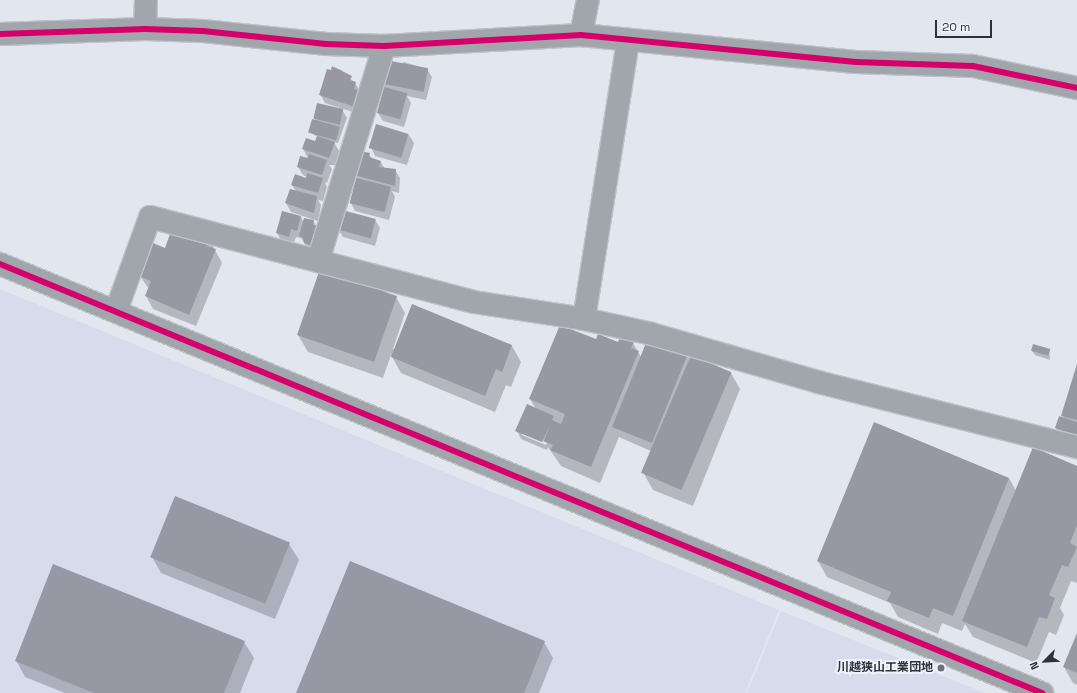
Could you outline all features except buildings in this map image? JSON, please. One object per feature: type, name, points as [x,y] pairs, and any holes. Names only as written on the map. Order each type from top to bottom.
[{"type":"street","points":[[144,29],[146,0]]},
{"type":"street","points":[[581,35],[588,0]]},
{"type":"street","points":[[0,34],[144,29],[202,31],[326,44],[384,46],[581,35],[856,62],[973,66],[1077,88]]},
{"type":"street","points":[[584,319],[628,40]]},
{"type":"street","points":[[318,261],[384,46]]},
{"type":"street","points":[[116,311],[150,217],[474,302],[584,319],[652,334],[826,384],[1077,447]]},
{"type":"street","points":[[0,264],[1042,693]]},
{"type":"shaded area","points":[[0,289],[779,610],[745,693],[0,693]]},
{"type":"shaded area","points":[[781,611],[985,693],[747,693]]},
{"type":"cycle path","points":[[0,34],[145,29],[203,31],[326,44],[384,46],[581,35],[856,62],[973,66],[1077,88]]},
{"type":"cycle path","points":[[0,264],[1042,693]]},
{"type":"place","name":"川越狭山工業団地","points":[[941,668]]}]
